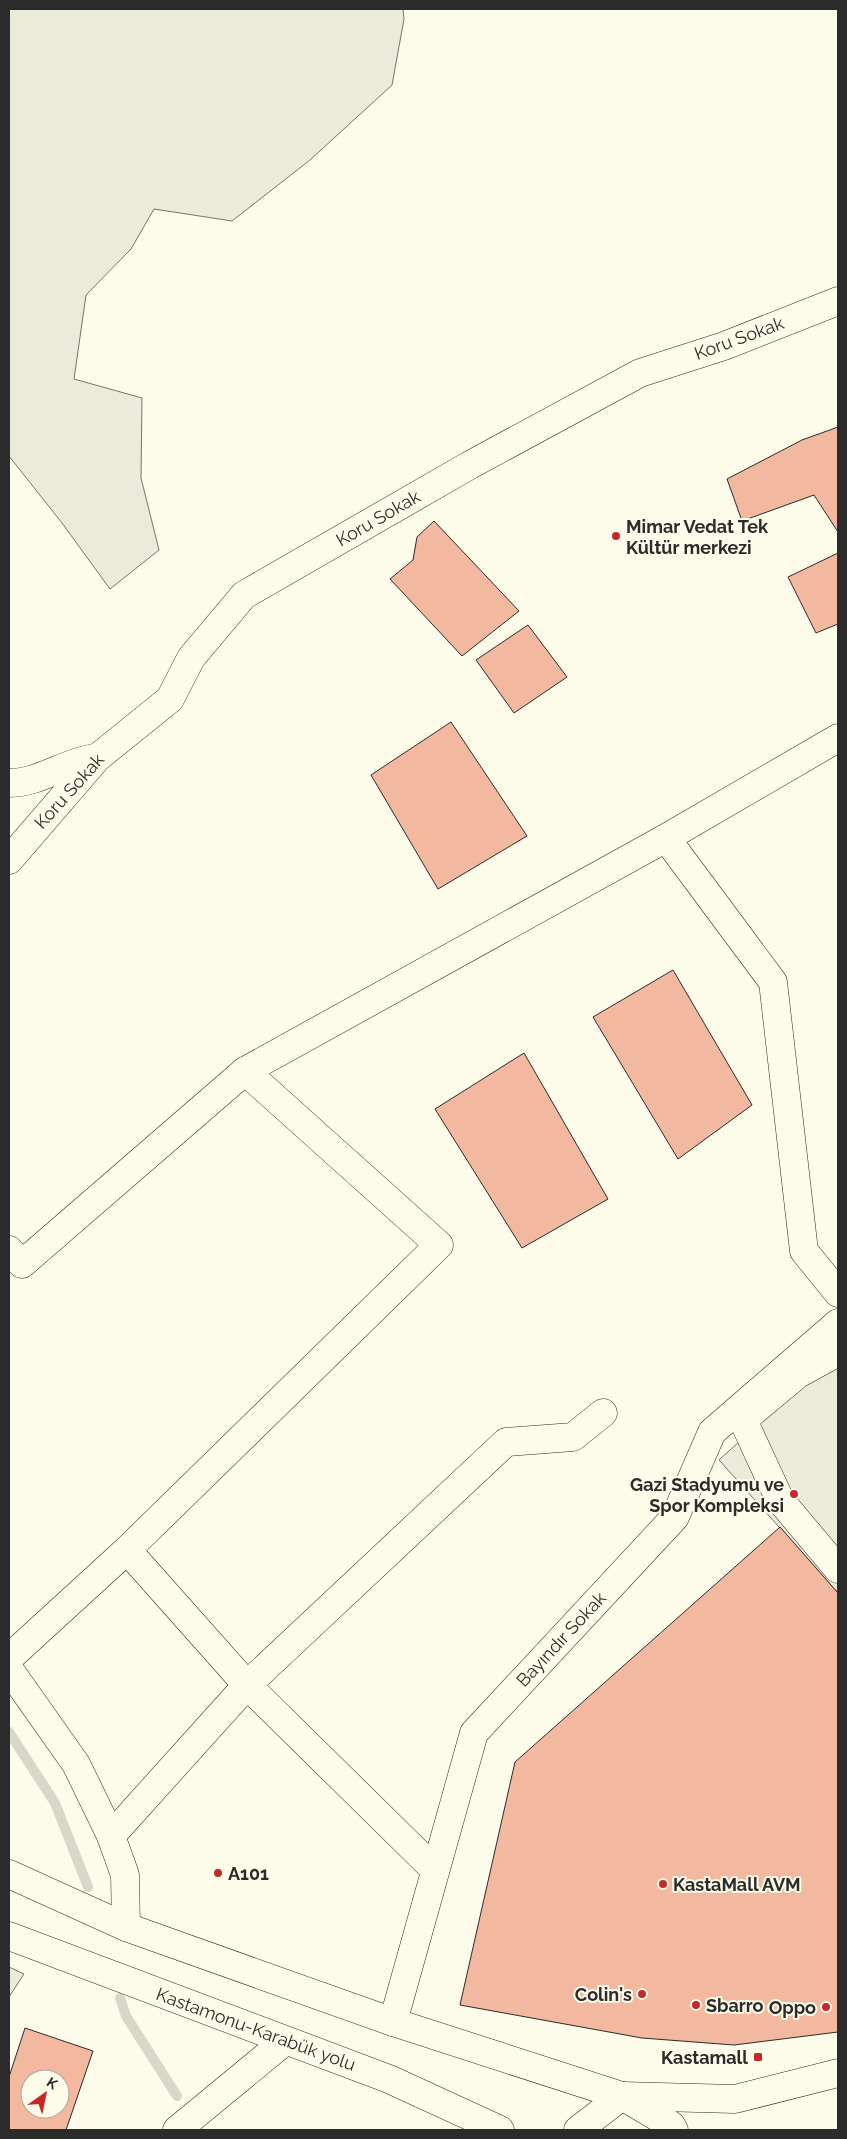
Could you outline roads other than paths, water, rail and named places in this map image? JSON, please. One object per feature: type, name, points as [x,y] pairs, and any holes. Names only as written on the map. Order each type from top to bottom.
[{"type":"main road","name":"Koru Sokak","points":[[9,860],[97,758],[170,699],[192,658],[244,595],[470,465],[640,373],[724,346],[838,300]]},
{"type":"main road","points":[[9,1250],[22,1264],[245,1070],[666,838],[838,738]]},
{"type":"main road","points":[[9,783],[28,781],[81,760],[97,758]]},
{"type":"main road","points":[[666,838],[773,982],[804,1251],[838,1293]]},
{"type":"main road","points":[[9,1658],[127,1550],[439,1245],[245,1070]]},
{"type":"main road","name":"Bayındır Sokak","points":[[393,2022],[474,1733],[675,1517],[712,1432],[838,1323]]},
{"type":"main road","points":[[838,1352],[798,1374],[743,1420],[780,1500],[838,1569]]},
{"type":"main road","points":[[110,1836],[247,1685],[506,1442],[573,1437],[603,1413]]},
{"type":"main road","points":[[127,1550],[247,1685],[435,1870]]},
{"type":"main road","points":[[9,1669],[76,1764],[110,1836],[125,1875],[126,1927]]},
{"type":"main road","points":[[9,1874],[126,1927],[393,2022],[622,2096],[671,2125],[674,2130]]},
{"type":"main road","name":"Kastamonu-Karabük yolu","points":[[9,1936],[389,2079],[500,2130]]},
{"type":"main road","points":[[177,2130],[286,2041]]},
{"type":"main road","points":[[578,2130],[622,2096],[735,2099],[838,2073]]},
{"type":"waterway","points":[[9,1732],[55,1803],[88,1887]]},
{"type":"waterway","points":[[120,1998],[126,2016],[177,2096]]},
{"type":"place","name":"Mimar Vedat Tek Kültür merkezi","points":[[616,536]]},
{"type":"place","name":"Gazi Stadyumu ve Spor Kompleksi","points":[[794,1494]]},
{"type":"place","name":"A101","points":[[218,1873]]},
{"type":"place","name":"KastaMall AVM","points":[[663,1884]]},
{"type":"place","name":"Colin's","points":[[642,1994]]},
{"type":"place","name":"Sbarro","points":[[696,2005]]},
{"type":"place","name":"Oppo","points":[[826,2007]]},
{"type":"place","name":"Kastamall","points":[[758,2057]]}]
